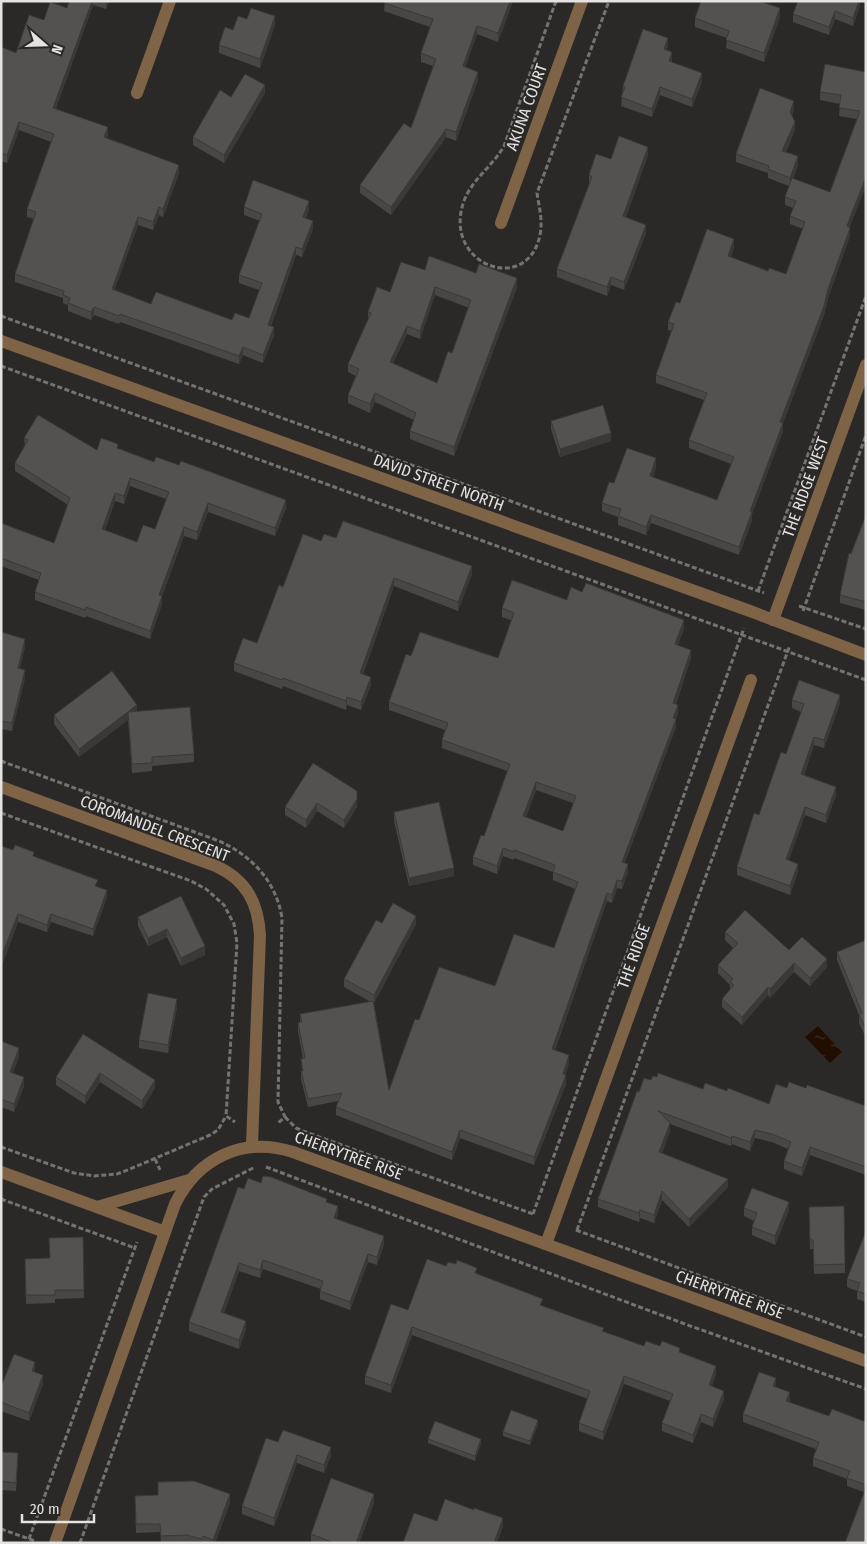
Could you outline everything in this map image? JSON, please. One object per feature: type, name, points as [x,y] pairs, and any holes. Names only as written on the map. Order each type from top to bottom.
[{"type":"street","points":[[137,93],[170,1]]},
{"type":"street","name":"AKUNA COURT","points":[[501,223],[582,1]]},
{"type":"street","name":"DAVID STREET NORTH","points":[[1,340],[866,655]]},
{"type":"street","name":"THE RIDGE WEST","points":[[773,620],[866,365]]},
{"type":"street","name":"THE RIDGE","points":[[546,1244],[751,680]]},
{"type":"street","name":"COROMANDEL CRESCENT","points":[[1,788],[216,866],[232,874],[250,893],[257,910],[260,935],[252,1146]]},
{"type":"street","name":"CHERRYTREE RISE","points":[[56,1543],[175,1204],[197,1172],[221,1157],[252,1146],[269,1146],[293,1152],[866,1361]]},
{"type":"street","points":[[1,1172],[165,1232]]},
{"type":"street","points":[[97,1207],[190,1180]]},
{"type":"path","points":[[756,596],[866,296]]},
{"type":"path","points":[[1,316],[765,593]]},
{"type":"path","points":[[1,366],[866,680]]},
{"type":"path","points":[[802,614],[866,435]]},
{"type":"path","points":[[799,606],[866,629]]},
{"type":"path","points":[[532,1214],[745,625]]},
{"type":"path","points":[[577,1230],[791,642]]},
{"type":"path","points":[[1,761],[219,841],[244,855],[264,875],[279,901],[282,918],[278,1102],[285,1117],[296,1128],[537,1216]]},
{"type":"path","points":[[1,812],[206,889],[224,905],[234,924],[238,952],[226,1116],[218,1130],[117,1174],[84,1176],[1,1147]]},
{"type":"path","points":[[226,1116],[235,1122]]},
{"type":"path","points":[[278,1123],[285,1117]]},
{"type":"path","points":[[155,1159],[162,1173]]},
{"type":"path","points":[[80,1543],[204,1197],[212,1189],[257,1166],[268,1167],[685,1324],[866,1389]]},
{"type":"path","points":[[1,1199],[135,1248]]},
{"type":"path","points":[[571,1228],[866,1336]]},
{"type":"path","points":[[29,1539],[137,1242]]},
{"type":"path","points":[[1,1529],[36,1541]]},
{"type":"water","points":[[818,1026],[842,1052],[830,1063],[805,1037]]},
{"type":"building","points":[[69,1],[92,1],[53,108],[108,127],[104,137],[179,165],[163,209],[159,207],[153,222],[138,217],[112,289],[151,304],[156,292],[232,320],[235,313],[249,318],[262,283],[239,275],[262,214],[244,207],[253,180],[309,201],[303,217],[313,221],[302,249],[296,247],[268,325],[274,327],[263,355],[243,347],[239,356],[120,314],[119,316],[94,307],[91,312],[68,303],[70,298],[63,295],[64,291],[15,274],[36,212],[27,209],[54,134],[19,122],[7,155],[1,153],[1,47],[16,53],[29,15],[44,20],[50,2],[67,8]]},
{"type":"building","points":[[385,1],[510,1],[498,33],[477,26],[463,66],[478,72],[456,132],[446,129],[391,207],[360,185],[404,123],[411,128],[436,59],[421,53],[433,19],[384,3]]},
{"type":"building","points":[[701,1],[759,1],[780,8],[764,53],[726,40],[729,31],[695,18]]},
{"type":"building","points":[[798,1],[859,1],[853,18],[835,11],[829,27],[793,14]]},
{"type":"building","points":[[251,8],[275,16],[260,59],[219,45],[225,27],[233,30],[238,16],[247,19]]},
{"type":"building","points":[[643,29],[668,38],[664,49],[672,52],[669,61],[702,73],[692,99],[660,87],[652,109],[621,97]]},
{"type":"building","points":[[825,64],[866,72],[866,177],[847,226],[850,228],[828,289],[824,306],[780,422],[783,423],[750,511],[752,512],[739,547],[651,515],[646,527],[618,516],[621,509],[602,503],[609,482],[614,483],[627,448],[656,458],[650,476],[717,500],[734,457],[689,440],[707,393],[656,375],[674,324],[668,322],[676,302],[680,303],[707,229],[734,239],[728,256],[768,271],[769,268],[786,274],[805,222],[790,216],[796,201],[785,197],[792,178],[830,192],[860,111],[839,108],[841,95],[820,92]]},
{"type":"building","points":[[245,74],[265,85],[224,155],[193,137],[220,90],[231,97]]},
{"type":"building","points":[[760,88],[794,101],[790,112],[795,122],[782,151],[798,156],[790,178],[768,169],[769,166],[736,154]]},
{"type":"building","points":[[619,136],[648,147],[623,216],[646,225],[624,282],[611,277],[607,287],[557,269],[592,177],[589,175],[596,154],[611,159]]},
{"type":"building","points":[[429,256],[476,273],[479,264],[517,278],[454,447],[410,431],[416,413],[375,393],[370,404],[348,395],[359,369],[348,364],[371,313],[368,312],[377,287],[390,292],[401,262],[425,270]],"holes":[[[435,287],[471,300],[452,353],[448,351],[437,383],[390,362],[407,326],[420,331]]]},
{"type":"building","points":[[603,405],[611,433],[560,449],[551,421]]},
{"type":"building","points":[[38,415],[97,450],[101,438],[118,444],[117,448],[154,462],[156,457],[179,465],[181,461],[286,500],[275,528],[208,503],[197,532],[184,527],[159,595],[162,596],[150,631],[86,607],[85,610],[35,592],[41,573],[1,558],[1,523],[54,543],[70,498],[15,463],[28,440],[24,438]],"holes":[[[130,478],[169,492],[155,529],[143,525],[137,542],[102,529],[115,493],[124,496]]]},
{"type":"building","points":[[866,515],[866,602],[840,595],[849,553],[851,554]]},
{"type":"building","points":[[343,521],[472,566],[458,602],[394,578],[360,673],[371,677],[361,702],[347,697],[346,701],[283,678],[282,680],[234,663],[243,638],[257,643],[279,585],[283,587],[303,534],[321,541],[324,534],[336,538]]},
{"type":"building","points":[[512,580],[567,600],[571,587],[582,592],[586,583],[684,620],[675,644],[691,650],[673,703],[678,705],[673,718],[676,719],[622,862],[628,864],[622,881],[617,880],[612,895],[607,893],[552,1049],[569,1055],[563,1074],[566,1075],[534,1157],[460,1130],[452,1152],[336,1107],[342,1093],[308,1099],[301,1071],[303,1071],[301,1059],[305,1058],[298,1023],[302,1022],[300,1014],[373,1001],[389,1090],[415,1019],[419,1020],[439,967],[495,986],[514,934],[554,948],[578,882],[553,872],[555,865],[514,850],[514,852],[503,848],[497,866],[473,857],[481,835],[484,836],[510,764],[442,740],[448,723],[389,702],[406,654],[411,656],[420,632],[498,658],[514,613],[502,608]],"holes":[[[536,782],[576,796],[563,831],[523,816]]]},
{"type":"building","points":[[1,632],[25,639],[18,668],[25,670],[12,723],[1,721]]},
{"type":"building","points":[[112,671],[137,705],[79,749],[54,715]]},
{"type":"building","points":[[799,680],[840,695],[824,740],[814,737],[801,774],[836,787],[826,815],[805,807],[786,859],[798,864],[790,886],[737,867],[754,813],[759,815],[781,752],[786,754],[804,704],[792,700]]},
{"type":"building","points":[[190,707],[194,754],[152,757],[152,763],[132,764],[128,712]]},
{"type":"building","points":[[313,763],[357,791],[357,799],[344,820],[317,803],[306,820],[285,807]]},
{"type":"building","points":[[439,802],[454,868],[409,878],[394,812]]},
{"type":"building","points":[[15,845],[34,852],[33,856],[98,880],[95,886],[107,890],[93,929],[51,914],[47,925],[18,914],[1,957],[1,846],[13,850]]},
{"type":"building","points":[[181,896],[205,946],[181,958],[167,929],[148,938],[138,917]]},
{"type":"building","points":[[393,903],[416,916],[374,995],[344,979],[376,920],[382,923]]},
{"type":"building","points":[[745,910],[789,950],[802,937],[827,959],[810,978],[794,963],[770,989],[768,987],[742,1017],[722,999],[734,985],[730,982],[733,979],[718,965],[738,943],[725,932]]},
{"type":"building","points":[[866,940],[866,1029],[859,1015],[862,1013],[837,952]]},
{"type":"building","points":[[148,993],[177,999],[168,1045],[139,1040]]},
{"type":"building","points":[[83,1034],[155,1080],[142,1101],[100,1073],[85,1096],[56,1077]]},
{"type":"building","points":[[1,1041],[19,1048],[10,1072],[24,1077],[14,1104],[1,1099]]},
{"type":"building","points":[[658,1073],[703,1089],[705,1083],[727,1091],[728,1088],[769,1104],[776,1084],[787,1088],[789,1082],[806,1088],[807,1085],[866,1106],[866,1167],[810,1147],[802,1168],[784,1161],[791,1142],[772,1134],[755,1130],[750,1142],[732,1136],[731,1138],[658,1111],[670,1123],[659,1152],[728,1179],[689,1219],[662,1191],[654,1215],[640,1210],[639,1213],[598,1199],[637,1091],[639,1092],[644,1078],[651,1080],[653,1076],[657,1077]]},
{"type":"building","points":[[263,1176],[271,1177],[327,1199],[326,1202],[338,1206],[334,1218],[384,1236],[377,1257],[368,1254],[350,1302],[320,1291],[323,1281],[263,1260],[260,1270],[239,1263],[221,1312],[246,1321],[239,1340],[189,1322],[238,1187],[244,1189],[248,1178],[261,1183]]},
{"type":"building","points":[[752,1188],[789,1202],[775,1236],[752,1227],[757,1213],[744,1208]]},
{"type":"building","points":[[844,1206],[845,1264],[814,1265],[813,1240],[810,1240],[809,1207]]},
{"type":"building","points":[[866,1231],[866,1294],[857,1291],[860,1283],[847,1279]]},
{"type":"building","points":[[83,1237],[84,1290],[55,1290],[55,1295],[26,1295],[25,1259],[50,1258],[49,1238]]},
{"type":"building","points":[[427,1259],[446,1266],[448,1262],[456,1264],[457,1260],[477,1268],[475,1273],[543,1299],[540,1305],[604,1328],[602,1331],[644,1346],[646,1341],[660,1346],[662,1341],[680,1348],[679,1352],[716,1366],[709,1385],[724,1391],[713,1419],[701,1414],[693,1435],[662,1423],[673,1394],[624,1376],[603,1432],[579,1423],[590,1391],[412,1327],[391,1385],[365,1376],[391,1304],[408,1310]]},
{"type":"building","points":[[14,1354],[35,1362],[32,1371],[43,1375],[29,1413],[1,1402],[1,1387]]},
{"type":"building","points":[[759,1372],[776,1378],[773,1386],[790,1392],[786,1401],[829,1416],[832,1409],[866,1422],[866,1485],[847,1478],[850,1471],[813,1458],[819,1442],[743,1414]]},
{"type":"building","points":[[511,1410],[538,1420],[530,1441],[503,1432]]},
{"type":"building","points":[[435,1421],[481,1439],[475,1456],[428,1439]]},
{"type":"building","points":[[283,1430],[331,1447],[324,1465],[297,1455],[274,1518],[242,1506],[266,1438],[278,1442]]},
{"type":"building","points":[[1,1452],[18,1453],[16,1483],[1,1481]]},
{"type":"building","points":[[331,1478],[374,1494],[356,1543],[334,1543],[311,1534]]},
{"type":"building","points":[[194,1481],[230,1494],[213,1540],[203,1536],[201,1539],[187,1535],[161,1536],[160,1524],[136,1524],[135,1496],[158,1495],[158,1482]]},
{"type":"building","points":[[866,1487],[866,1543],[845,1543]]},
{"type":"building","points":[[445,1499],[503,1518],[494,1543],[403,1543],[414,1513],[437,1521]]}]
